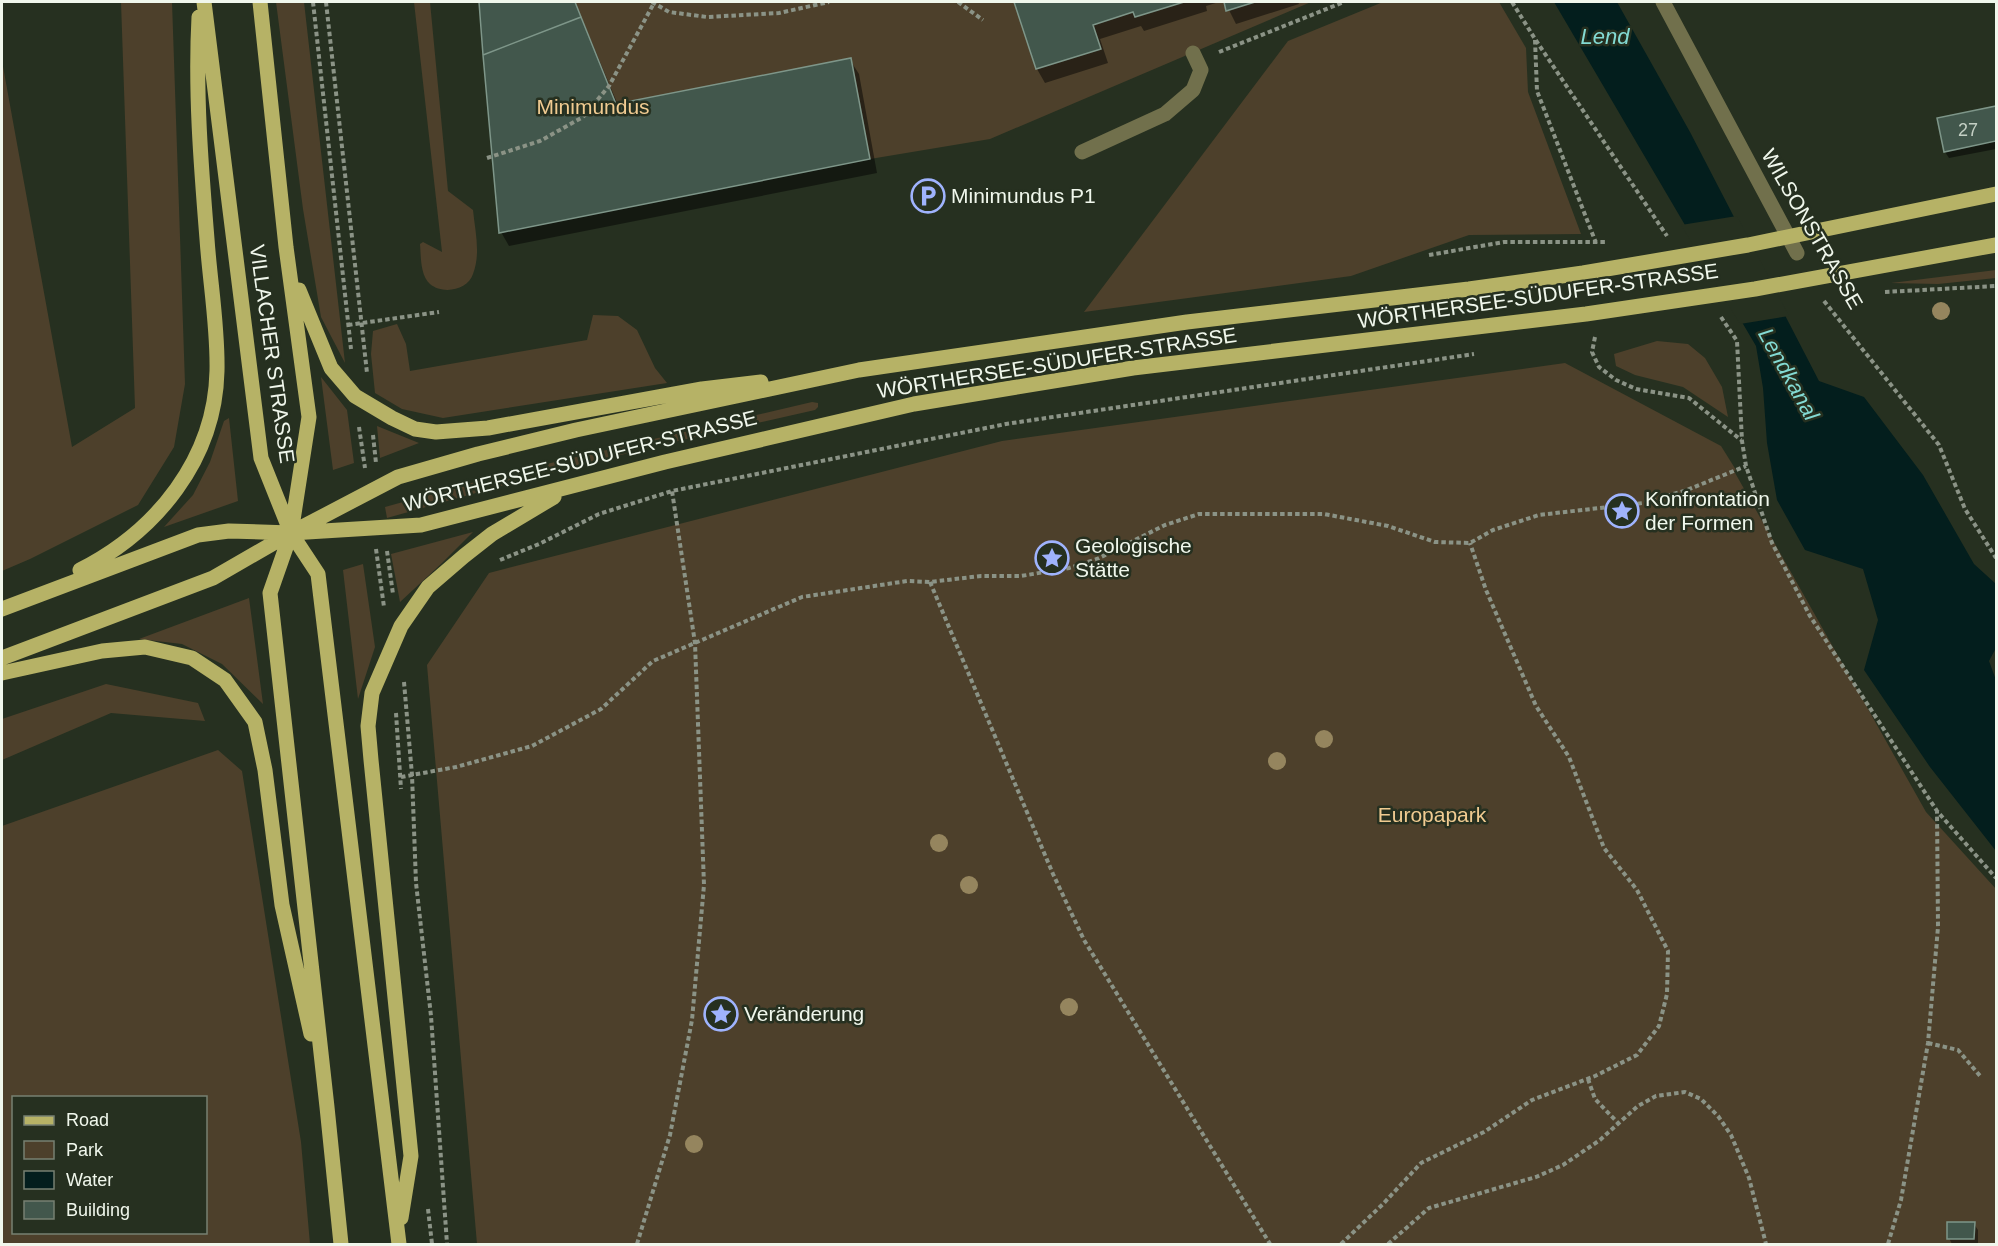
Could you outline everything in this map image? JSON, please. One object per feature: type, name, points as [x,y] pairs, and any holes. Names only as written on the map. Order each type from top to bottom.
[{"type":"main road","name":"VILLACHER STRASSE","points":[[202,2],[261,458],[291,533]]},
{"type":"main road","points":[[5,607],[107,556],[149,522],[184,480],[203,443],[213,405],[217,372],[216,332],[202,187],[196,65],[202,2]]},
{"type":"main road","name":"VILLACHER STRASSE","points":[[260,2],[286,247],[309,417],[291,533]]},
{"type":"main road","name":"WÖRTHERSEE-SÜDUFER-STRASSE","points":[[291,533],[398,477],[466,457],[576,430],[859,370],[1187,322],[1583,273],[1748,245],[1996,194]]},
{"type":"main road","name":"WÖRTHERSEE-SÜDUFER-STRASSE","points":[[291,533],[421,525],[665,462],[915,404],[1133,368],[1586,314],[1867,270],[1996,245]]},
{"type":"main road","points":[[286,247],[303,303],[331,368],[355,396],[415,429],[436,432],[488,428],[702,389],[859,370]]},
{"type":"main road","points":[[399,1240],[411,1156],[370,760],[368,726],[372,693],[400,626],[428,587],[492,534],[569,488]]},
{"type":"main road","points":[[5,607],[198,535],[229,531],[291,533]]},
{"type":"main road","points":[[2,658],[213,578],[291,533]]},
{"type":"main road","points":[[291,533],[270,593],[327,1107],[340,1245]]},
{"type":"main road","points":[[291,533],[318,574],[399,1240]]},
{"type":"main road","points":[[2,673],[102,651],[145,647],[192,658],[225,680],[255,722],[265,771],[282,905],[327,1107]]},
{"type":"street","name":"WILSONSTRASSE","points":[[1664,2],[1797,253]]},
{"type":"street","points":[[1082,152],[1165,114],[1193,90],[1200,70],[1195,57]]},
{"type":"path","points":[[313,2],[352,358]]},
{"type":"path","points":[[326,2],[368,373]]},
{"type":"path","points":[[492,157],[487,158],[540,141],[583,117],[609,86],[653,2],[669,12],[706,17],[779,13],[829,2]]},
{"type":"path","points":[[958,2],[983,20]]},
{"type":"path","points":[[1195,57],[1344,2]]},
{"type":"path","points":[[1512,2],[1672,244]]},
{"type":"path","points":[[1535,39],[1536,91],[1596,243]]},
{"type":"path","points":[[1429,255],[1504,242],[1596,243],[1616,241]]},
{"type":"path","points":[[1875,293],[1996,286]]},
{"type":"path","name":"WILSONSTRASSE","points":[[1820,294],[1939,445],[1965,509],[1996,558]]},
{"type":"path","points":[[348,325],[439,312]]},
{"type":"path","points":[[1718,312],[1737,341],[1742,441],[1746,466],[1772,543],[1810,616],[1937,811],[1996,878]]},
{"type":"path","points":[[1584,337],[1596,336],[1592,352],[1599,367],[1617,380],[1636,389],[1689,398],[1742,441]]},
{"type":"path","points":[[494,563],[599,514],[672,491],[1006,424],[1483,353]]},
{"type":"path","points":[[401,777],[456,767],[532,746],[601,709],[653,662],[802,597],[908,582],[930,582],[981,576],[1021,576],[1069,568],[1097,559],[1165,525],[1199,514],[1324,514],[1388,526],[1435,542],[1470,543],[1493,530],[1539,515],[1643,503],[1687,490],[1746,466]]},
{"type":"path","points":[[638,1245],[670,1135],[692,1020],[704,885],[695,643],[672,491]]},
{"type":"path","points":[[1341,1245],[1421,1163],[1484,1132],[1532,1100],[1588,1079],[1637,1055],[1659,1026],[1667,994],[1668,951],[1637,890],[1604,848],[1569,757],[1536,706],[1486,590],[1470,543]]},
{"type":"path","points":[[930,582],[1053,874],[1084,940],[1270,1245]]},
{"type":"path","points":[[406,674],[404,684],[412,775],[416,884],[431,1016],[447,1245]]},
{"type":"path","points":[[1888,1245],[1901,1200],[1928,1043],[1938,927],[1937,811]]},
{"type":"path","points":[[1928,1043],[1958,1050],[1981,1077]]},
{"type":"path","points":[[1588,1079],[1595,1099],[1619,1124]]},
{"type":"path","points":[[1388,1245],[1429,1208],[1536,1177],[1563,1165],[1600,1140],[1638,1106],[1656,1096],[1684,1092],[1701,1099],[1718,1116],[1731,1135],[1749,1178],[1766,1245]]},
{"type":"green space","points":[[121,2],[172,2],[185,384],[174,447],[138,505],[2,571],[2,61],[72,447],[135,408]]},
{"type":"green space","points":[[276,2],[304,2],[345,363],[321,317],[303,209]]},
{"type":"green space","points":[[414,2],[430,2],[448,191],[473,210],[477,242],[477,258],[470,279],[461,287],[448,290],[430,284],[424,276],[422,265],[420,244],[423,242],[442,252]]},
{"type":"green space","name":"Minimundus","points":[[479,2],[1311,2],[990,139],[876,158],[499,233]]},
{"type":"green space","points":[[1383,2],[1499,2],[1526,48],[1528,92],[1581,234],[1469,235],[1351,276],[1084,312],[1288,41]]},
{"type":"green space","points":[[1996,270],[1996,278],[1938,284],[1891,283]]},
{"type":"green space","points":[[593,315],[618,316],[637,330],[655,368],[667,383],[443,418],[402,409],[375,393],[371,354],[373,331],[397,324],[406,344],[410,371],[587,340]]},
{"type":"green space","points":[[1657,341],[1688,344],[1705,358],[1722,387],[1728,417],[1683,387],[1635,375],[1616,366],[1614,354]]},
{"type":"green space","name":"Europapark","points":[[1565,363],[1721,446],[1926,812],[1996,889],[1996,1244],[477,1244],[427,665],[489,573],[1002,441]]},
{"type":"green space","points":[[321,377],[347,410],[354,463],[333,470]]},
{"type":"green space","points":[[812,402],[818,403],[815,410],[652,447],[387,518],[385,507],[504,474]]},
{"type":"green space","points":[[229,418],[238,501],[164,527],[193,495],[210,462],[224,421]]},
{"type":"green space","points":[[377,426],[419,443],[380,458]]},
{"type":"green space","points":[[473,532],[441,564],[400,602],[391,554]]},
{"type":"green space","points":[[363,564],[375,647],[358,699],[343,570]]},
{"type":"green space","points":[[249,598],[263,704],[222,664],[182,644],[139,639]]},
{"type":"green space","points":[[106,684],[198,703],[205,721],[111,713],[2,760],[2,719]]},
{"type":"green space","points":[[218,750],[242,771],[301,1142],[310,1244],[2,1244],[2,826]]},
{"type":"water","points":[[1554,2],[1617,2],[1690,132],[1819,381],[1864,397],[1923,475],[1974,564],[1996,584],[1996,648],[1989,661],[1996,680],[1996,851],[1930,767],[1864,670],[1878,620],[1863,569],[1805,550],[1777,500],[1767,443],[1763,388],[1756,346]]},
{"type":"pier","points":[[1737,216],[1789,316],[1740,324],[1681,225]]},
{"type":"building","points":[[479,2],[575,2],[581,17],[483,55]]},
{"type":"building","points":[[1014,2],[1184,2],[1135,17],[1133,12],[1093,25],[1101,49],[1036,69]]},
{"type":"building","points":[[1224,2],[1255,2],[1226,11]]},
{"type":"building","points":[[581,17],[616,104],[851,58],[870,159],[499,233],[483,55]]},
{"type":"building","points":[[1996,106],[1996,141],[1944,152],[1937,118]]},
{"type":"building","points":[[1947,1222],[1975,1222],[1974,1239],[1947,1239]]},
{"type":"place","name":"Minimundus P1","points":[[928,196]]},
{"type":"place","name":"Konfrontation der Formen","points":[[1622,511]]},
{"type":"place","name":"Geologische Stätte","points":[[1052,558]]},
{"type":"place","name":"Veränderung","points":[[721,1014]]},
{"type":"water label","name":"Lend","points":[[1605,36]]},
{"type":"water label","name":"Lendkanal","points":[[1789,374]]}]
